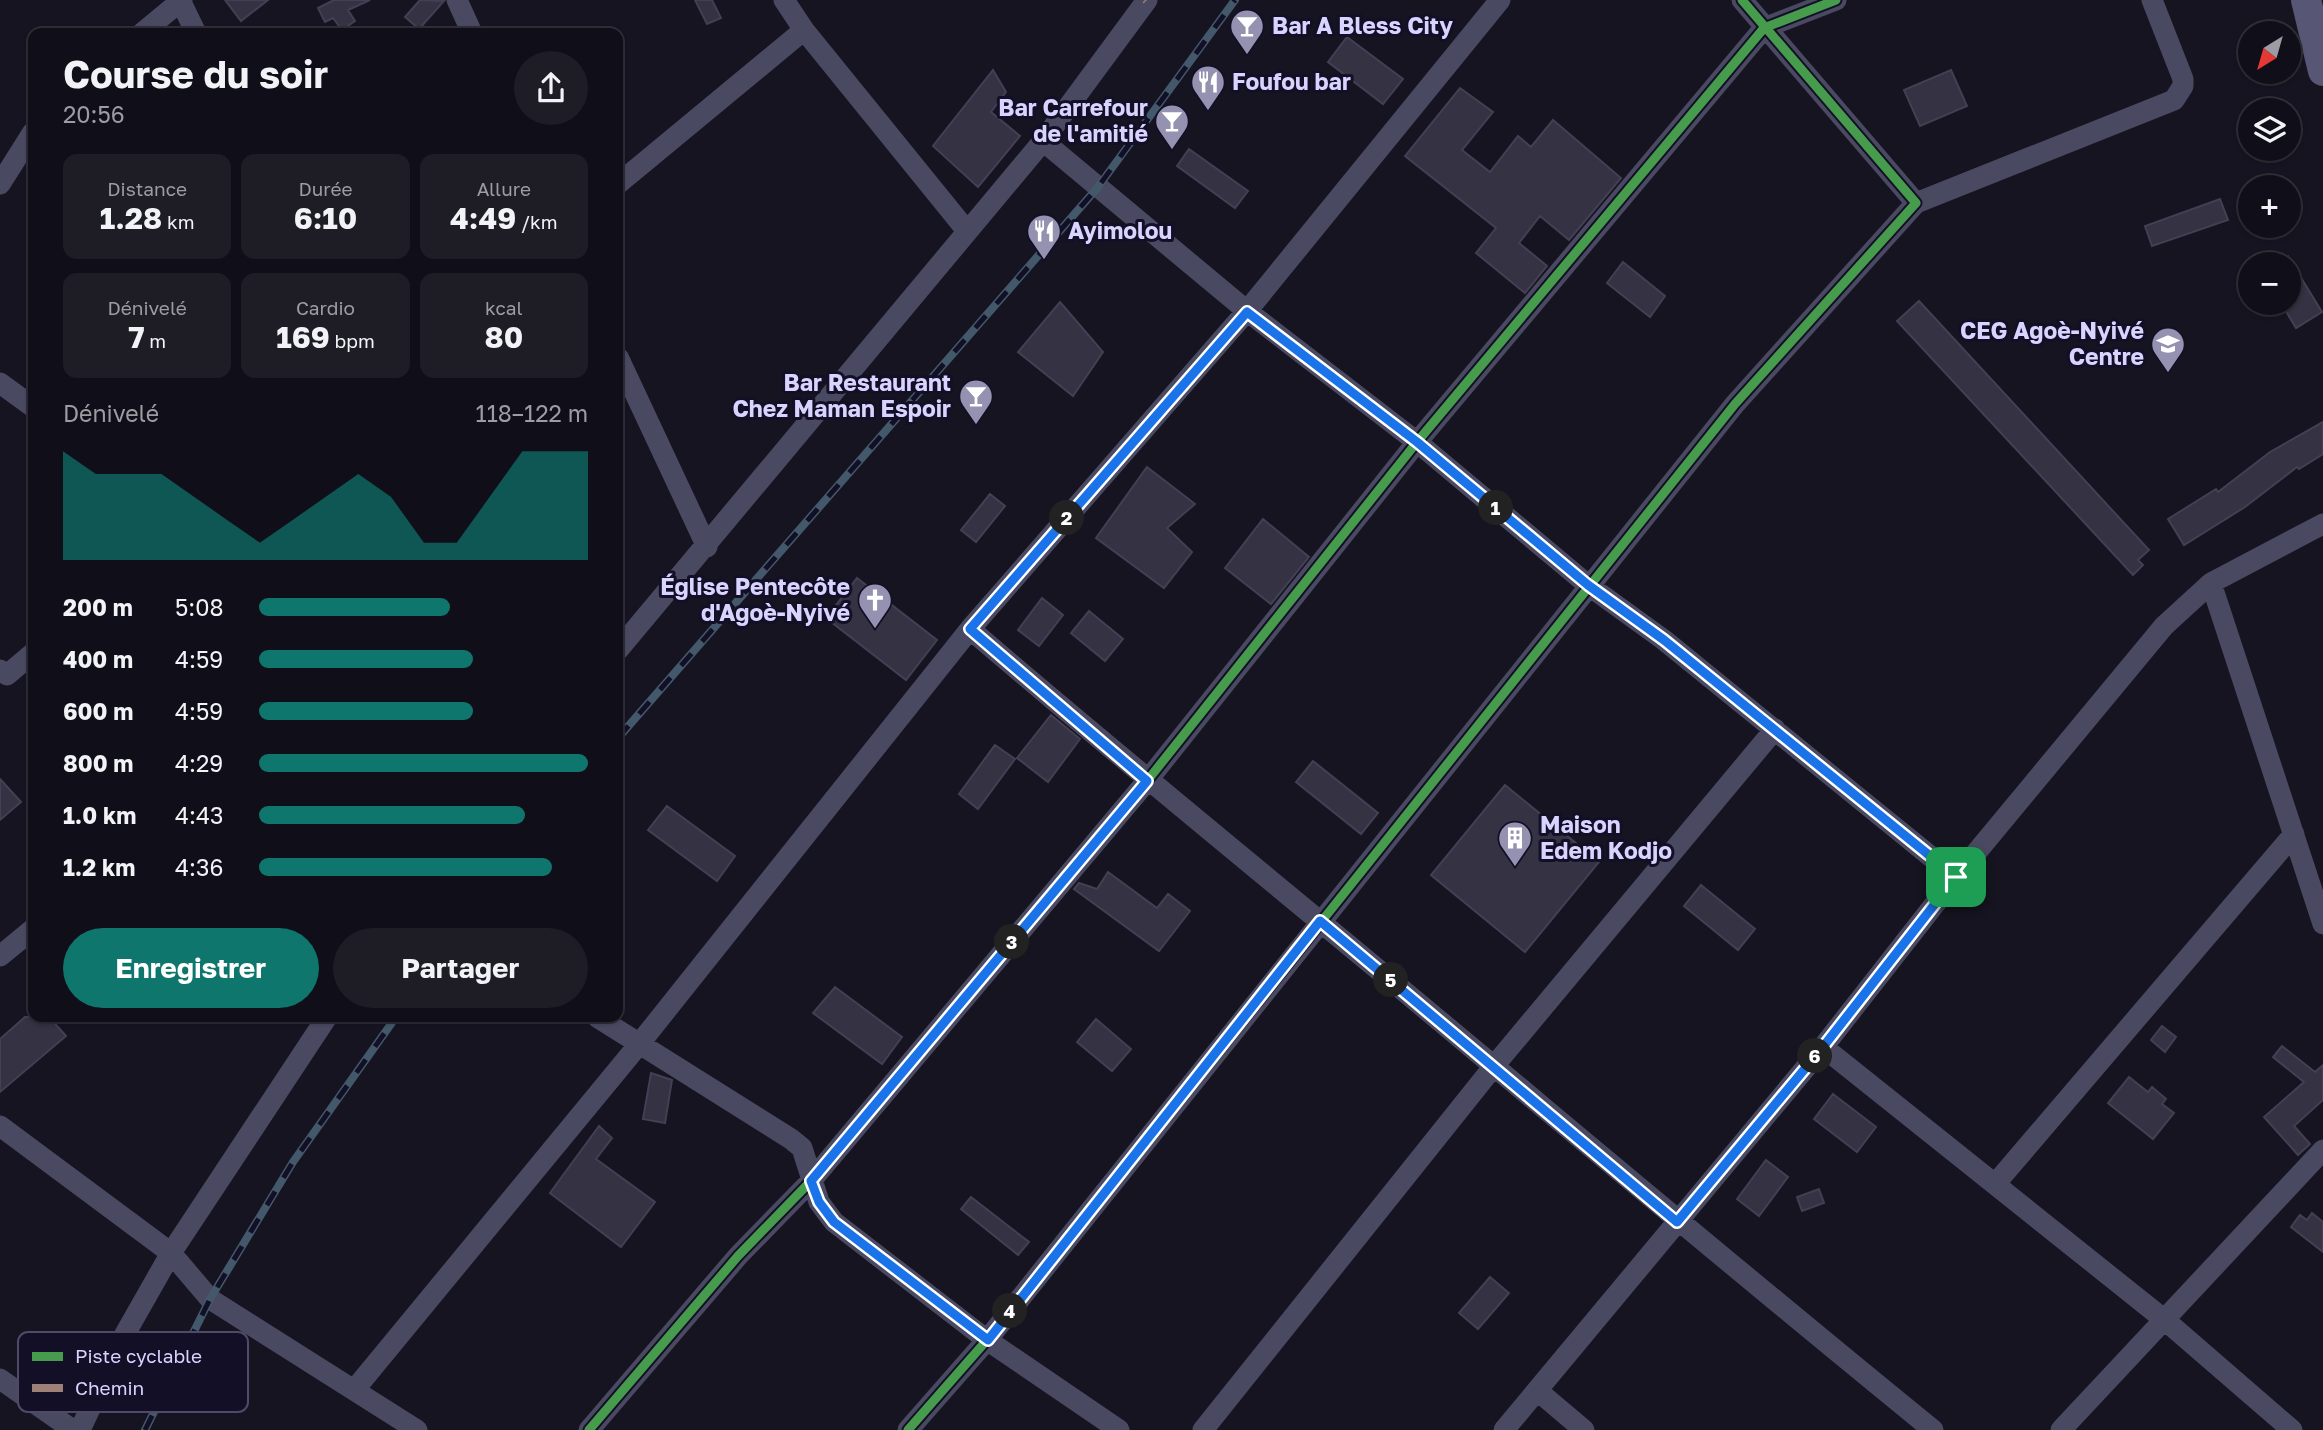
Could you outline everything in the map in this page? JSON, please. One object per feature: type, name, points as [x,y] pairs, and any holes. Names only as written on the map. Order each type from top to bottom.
[{"type":"street","points":[[148,28],[181,0],[194,28]]},
{"type":"street","points":[[457,0],[470,28]]},
{"type":"street","points":[[784,0],[804,30],[967,231]]},
{"type":"street","points":[[623,644],[1044,141],[1147,0]]},
{"type":"street","points":[[355,1389],[640,1044],[970,629],[1247,312],[1500,0]]},
{"type":"street","points":[[1742,0],[1916,203]]},
{"type":"street","points":[[589,1430],[738,1256],[811,1181],[1147,781],[1417,442],[1764,28],[1836,0]]},
{"type":"street","points":[[908,1430],[988,1340],[1735,404],[1916,203],[2174,100],[2183,86],[2183,79],[2152,0]]},
{"type":"street","points":[[2307,0],[2323,29]]},
{"type":"street","points":[[2307,0],[2323,71]]},
{"type":"street","points":[[623,180],[804,30]]},
{"type":"street","points":[[0,184],[28,140]]},
{"type":"street","points":[[1044,141],[1247,312],[1417,442],[1588,585],[1664,640],[1956,877]]},
{"type":"street","points":[[623,368],[707,547]]},
{"type":"street","points":[[0,383],[28,403]]},
{"type":"street","points":[[1504,1430],[1539,1392],[1823,1047],[1956,877],[2164,626],[2211,583],[2323,524]]},
{"type":"street","points":[[2211,583],[2323,924]]},
{"type":"street","points":[[970,629],[1147,781],[1320,921],[1677,1222],[1933,1430]]},
{"type":"street","points":[[2,675],[28,657]]},
{"type":"street","points":[[1203,1430],[1494,1066],[1775,729]]},
{"type":"street","points":[[1996,1183],[2294,834]]},
{"type":"street","points":[[0,956],[28,933]]},
{"type":"street","points":[[126,1332],[171,1253],[324,1022]]},
{"type":"street","points":[[605,1022],[791,1139],[802,1148],[819,1202],[834,1222],[988,1340],[1108,1427]]},
{"type":"street","points":[[1823,1047],[2165,1321],[2292,1430]]},
{"type":"street","points":[[0,1126],[171,1253],[210,1299],[416,1430]]},
{"type":"street","points":[[2061,1430],[2323,1150]]},
{"type":"street","points":[[0,1379],[18,1392]]},
{"type":"street","points":[[1539,1392],[1584,1430]]},
{"type":"street","points":[[47,1412],[73,1430]]},
{"type":"street","points":[[80,1430],[88,1412]]},
{"type":"building","points":[[225,0],[268,0],[241,21]]},
{"type":"building","points":[[334,0],[370,0],[348,10],[355,21],[345,28],[340,28],[333,18],[325,22],[318,8]]},
{"type":"building","points":[[420,0],[444,1],[420,28],[405,17]]},
{"type":"building","points":[[695,0],[712,0],[721,18],[707,24]]},
{"type":"building","points":[[1347,37],[1403,79],[1383,104],[1328,62]]},
{"type":"building","points":[[993,70],[1006,92],[991,112],[1020,136],[978,187],[933,146]]},
{"type":"building","points":[[1951,70],[1967,106],[1920,126],[1904,90]]},
{"type":"building","points":[[1460,88],[1493,112],[1462,150],[1490,172],[1518,136],[1531,147],[1553,120],[1621,178],[1569,240],[1540,216],[1519,243],[1547,266],[1525,293],[1476,253],[1496,228],[1405,156]]},
{"type":"building","points":[[1189,149],[1248,191],[1235,208],[1177,166]]},
{"type":"building","points":[[2220,199],[2228,220],[2152,246],[2145,226]]},
{"type":"building","points":[[1623,262],[1665,296],[1650,317],[1607,283]]},
{"type":"building","points":[[2301,278],[2322,312],[2296,328],[2288,315],[2301,315]]},
{"type":"building","points":[[1919,301],[2149,550],[2138,560],[2143,565],[2133,575],[1897,321]]},
{"type":"building","points":[[1060,302],[1103,352],[1073,396],[1018,352]]},
{"type":"building","points":[[2323,422],[2323,454],[2299,469],[2297,467],[2245,507],[2184,545],[2168,519],[2216,489],[2218,492],[2270,452]]},
{"type":"building","points":[[1147,467],[1195,504],[1167,528],[1192,552],[1164,588],[1096,538]]},
{"type":"building","points":[[990,494],[1005,506],[976,542],[961,530]]},
{"type":"building","points":[[1263,519],[1309,557],[1271,604],[1225,568]]},
{"type":"building","points":[[857,578],[937,640],[906,680],[826,618]]},
{"type":"building","points":[[1042,598],[1063,615],[1039,646],[1018,630]]},
{"type":"building","points":[[1089,611],[1123,639],[1105,661],[1071,633]]},
{"type":"building","points":[[1051,715],[1080,739],[1048,782],[1017,758]]},
{"type":"building","points":[[995,745],[1015,759],[978,809],[959,794]]},
{"type":"building","points":[[1313,761],[1378,813],[1361,834],[1296,782]]},
{"type":"building","points":[[0,779],[21,802],[0,820]]},
{"type":"building","name":"Maison Edem Kodjo","points":[[1505,785],[1599,862],[1525,952],[1431,875]]},
{"type":"building","points":[[667,806],[735,856],[717,881],[648,830]]},
{"type":"building","points":[[1108,872],[1157,908],[1168,894],[1190,911],[1159,951],[1074,889],[1079,883],[1097,889]]},
{"type":"building","points":[[1701,885],[1755,929],[1738,950],[1684,906]]},
{"type":"building","points":[[835,987],[902,1037],[882,1064],[813,1013]]},
{"type":"building","points":[[25,1017],[28,1017],[28,1022],[53,1022],[66,1036],[0,1092],[0,1039]]},
{"type":"building","points":[[1096,1019],[1131,1049],[1112,1071],[1077,1042]]},
{"type":"building","points":[[2162,1026],[2176,1037],[2165,1052],[2151,1040]]},
{"type":"building","points":[[2282,1046],[2315,1072],[2323,1065],[2323,1100],[2294,1126],[2310,1144],[2298,1155],[2264,1117],[2304,1082],[2273,1057]]},
{"type":"building","points":[[651,1073],[672,1080],[665,1123],[643,1119]]},
{"type":"building","points":[[2129,1077],[2148,1092],[2152,1087],[2166,1099],[2162,1104],[2174,1113],[2153,1139],[2108,1103]]},
{"type":"building","points":[[1833,1094],[1876,1127],[1857,1152],[1814,1119]]},
{"type":"building","points":[[599,1126],[612,1138],[596,1159],[655,1202],[621,1247],[550,1193]]},
{"type":"building","points":[[1766,1160],[1788,1177],[1759,1216],[1737,1199]]},
{"type":"building","points":[[1819,1189],[1824,1203],[1802,1211],[1797,1197]]},
{"type":"building","points":[[971,1197],[1029,1242],[1018,1255],[961,1209]]},
{"type":"building","points":[[2312,1213],[2323,1222],[2323,1252],[2291,1227],[2300,1215],[2307,1220]]},
{"type":"building","points":[[1490,1277],[1509,1293],[1478,1329],[1459,1313]]},
{"type":"railway","points":[[623,732],[1098,187],[1235,0]]},
{"type":"railway","points":[[194,1332],[210,1299],[293,1162],[392,1022]]},
{"type":"railway","points":[[145,1430],[154,1412]]},
{"type":"cycle path","points":[[908,1430],[987,1340],[1735,404],[1916,203],[1742,0]]},
{"type":"cycle path","points":[[589,1430],[738,1256],[811,1181],[1147,781],[1417,442],[1764,28],[1836,0]]},
{"type":"place","name":"Bar A Bless City","points":[[1247,56]]},
{"type":"place","name":"Foufou bar","points":[[1208,112]]},
{"type":"place","name":"Bar Carrefour de l'amitié","points":[[1172,151]]},
{"type":"place","name":"Ayimolou","points":[[1044,261]]},
{"type":"place","name":"CEG Agoè-Nyivé Centre","points":[[2168,374]]},
{"type":"place","name":"Bar Restaurant Chez Maman Espoir","points":[[976,426]]},
{"type":"place","name":"Église Pentecôte d'Agoè-Nyivé","points":[[875,630]]},
{"type":"place","name":"Maison Edem Kodjo","points":[[1515,868]]},
{"type":"route","points":[[1247,312],[1417,442],[1588,585],[1664,640],[1956,877],[1823,1047],[1677,1222],[1320,921],[988,1340],[834,1222],[819,1202],[811,1181],[1147,781],[970,629],[1247,312]]}]
